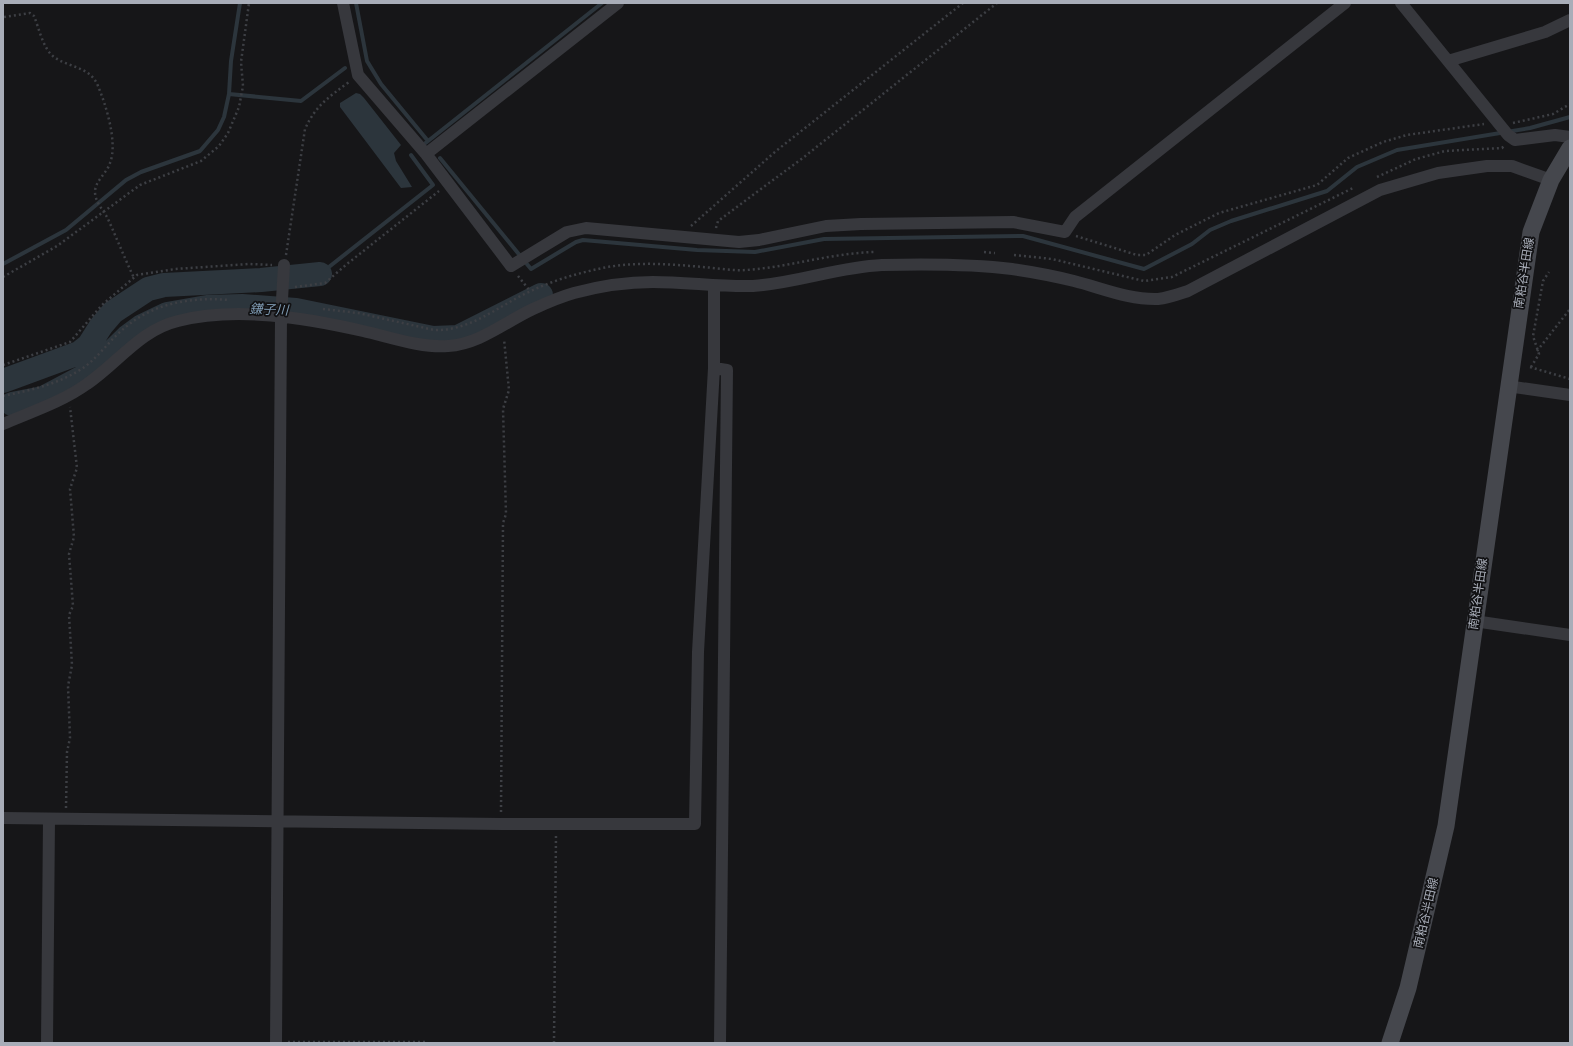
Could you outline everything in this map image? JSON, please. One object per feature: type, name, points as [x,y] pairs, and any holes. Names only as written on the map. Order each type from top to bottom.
[{"type":"main road","name":"南粕谷半田線","points":[[1390,1043],[1408,988],[1446,826],[1511,361],[1531,232],[1551,180],[1570,148]]},
{"type":"street","points":[[343,3],[358,75],[426,154],[511,266],[567,232],[586,228],[739,242],[752,241],[826,226],[861,224],[1013,222],[1065,232],[1075,217],[1345,3]]},
{"type":"street","points":[[426,154],[618,3]]},
{"type":"street","points":[[1401,3],[1503,129],[1515,140],[1555,135],[1570,138]]},
{"type":"street","points":[[1448,61],[1545,32],[1570,20]]},
{"type":"street","points":[[3,424],[68,397],[105,371],[123,352],[162,325],[182,320],[227,315],[281,317],[330,323],[432,347],[452,346],[472,341],[533,309],[572,294],[622,283],[656,282],[714,286],[754,286],[795,282],[842,270],[880,265],[1013,269],[1072,280],[1134,298],[1162,299],[1188,291],[1380,190],[1411,180],[1438,173],[1487,166],[1512,166],[1551,180]]},
{"type":"street","points":[[276,1042],[281,317],[284,265]]},
{"type":"street","points":[[3,818],[65,820],[501,824],[695,824],[698,652],[714,368],[714,286]]},
{"type":"street","points":[[714,368],[727,370],[720,1043]]},
{"type":"street","points":[[1508,386],[1570,395]]},
{"type":"street","points":[[1474,622],[1570,635]]},
{"type":"street","points":[[47,1043],[49,819]]},
{"type":"path","points":[[3,277],[57,246],[140,185],[208,157],[228,133],[239,107],[243,86],[241,62],[249,3]]},
{"type":"path","points":[[682,237],[689,228],[776,151],[963,3]]},
{"type":"path","points":[[713,240],[718,221],[804,157],[997,3]]},
{"type":"path","points":[[4,17],[30,13],[34,16],[48,49],[54,57],[84,69],[95,79],[111,130],[113,147],[111,162],[94,191],[95,197],[104,211],[134,278]]},
{"type":"path","points":[[3,365],[70,342],[102,305],[137,275],[175,269],[248,264],[284,265],[305,129],[312,114],[324,100],[358,75]]},
{"type":"path","points":[[1065,232],[1137,256],[1146,255],[1175,235],[1218,213],[1317,184],[1348,158],[1383,142],[1407,135],[1488,123],[1503,129],[1553,114],[1570,104]]},
{"type":"path","points":[[283,289],[325,283],[449,184]]},
{"type":"path","points":[[511,266],[530,291]]},
{"type":"path","points":[[1531,367],[1538,357],[1533,336],[1542,281],[1549,272]]},
{"type":"path","points":[[1537,351],[1570,309]]},
{"type":"path","points":[[501,327],[504,333],[509,390],[503,409],[506,514],[503,523],[501,824]]},
{"type":"path","points":[[1511,361],[1570,379]]},
{"type":"path","points":[[65,820],[67,752],[70,738],[68,686],[72,664],[69,615],[73,606],[69,554],[74,537],[70,489],[77,468],[68,397]]},
{"type":"path","points":[[554,1043],[556,824]]},
{"type":"path","points":[[276,1042],[426,1042]]},
{"type":"shaded area","points":[[356,93],[360,94],[364,98],[401,145],[394,153],[396,161],[412,187],[401,188],[340,107],[340,103]]},
{"type":"waterway","points":[[229,94],[231,61],[240,3]]},
{"type":"waterway","points":[[356,3],[367,61],[381,84],[428,141]]},
{"type":"waterway","points":[[423,145],[602,3]]},
{"type":"waterway","points":[[3,264],[66,230],[126,180],[141,172],[200,151],[218,130],[224,117],[229,94],[301,101],[345,68]]},
{"type":"waterway","points":[[440,158],[531,269],[576,242],[583,240],[697,250],[755,252],[824,239],[1023,236],[1144,269],[1192,244],[1210,230],[1231,221],[1327,191],[1357,167],[1397,150],[1530,128],[1570,117]]},
{"type":"waterway","points":[[320,274],[433,185],[411,155]]},
{"type":"waterway","name":"鎌子川","points":[[3,381],[79,353],[89,345],[101,326],[113,312],[148,289],[164,285],[261,280],[320,274]]},
{"type":"waterway","name":"鎌子川","points":[[12,404],[43,398],[90,373],[127,337],[142,326],[167,314],[207,307],[242,306],[296,310],[433,338],[458,337],[541,295]]},
{"type":"waterway","points":[[3,407],[12,404]]}]
